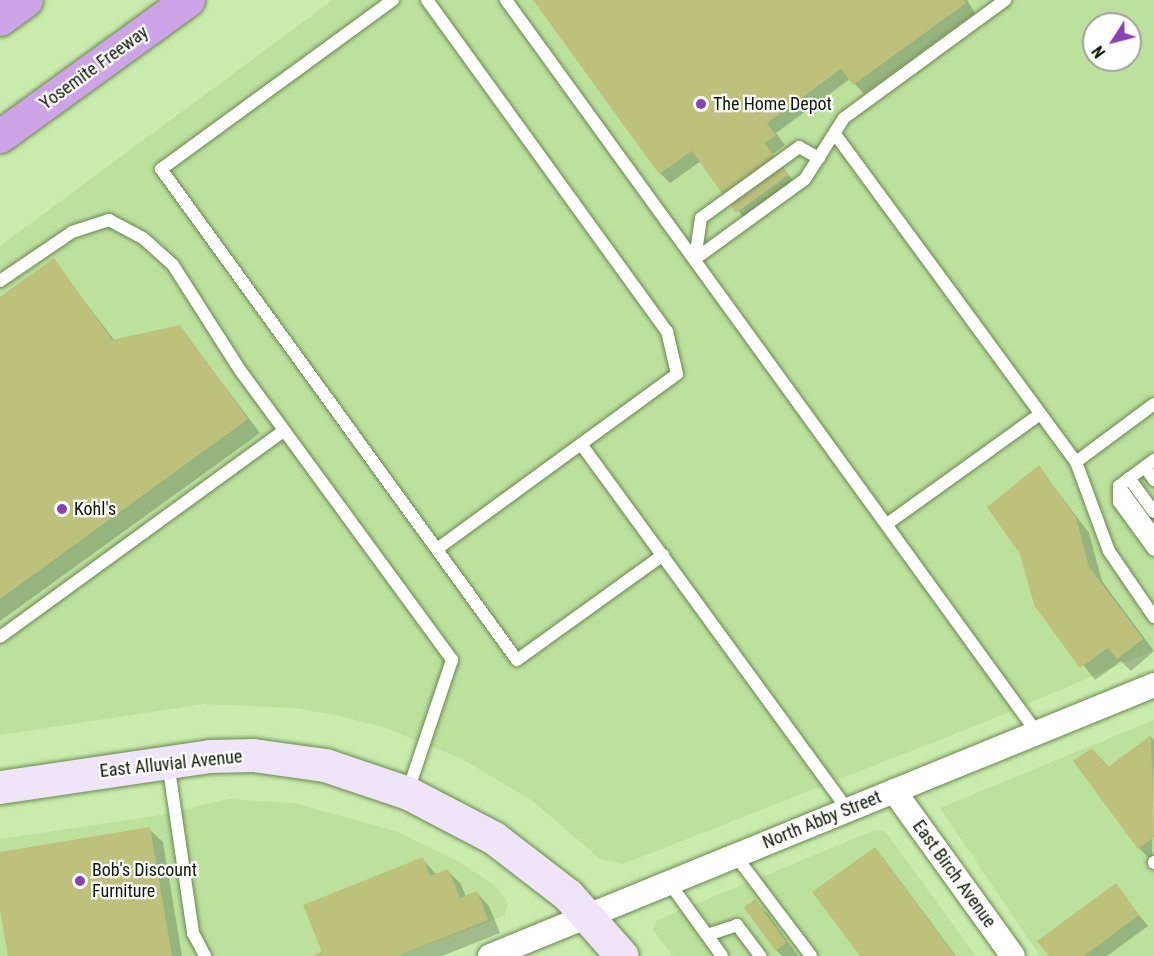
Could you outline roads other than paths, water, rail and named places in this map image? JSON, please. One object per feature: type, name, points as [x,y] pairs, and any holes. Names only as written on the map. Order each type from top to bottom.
[{"type":"highway","points":[[0,7],[9,0]]},
{"type":"highway","points":[[0,19],[26,0]]},
{"type":"highway","name":"Yosemite Freeway","points":[[0,136],[188,0]]},
{"type":"main road","name":"East Alluvial Avenue","points":[[0,787],[210,756],[263,756],[325,765],[408,793],[494,838],[546,875],[587,914],[622,956]]},
{"type":"street","name":"North Abby Street","points":[[490,956],[587,914],[1038,734],[1154,685]]},
{"type":"street","name":"East Birch Avenue","points":[[894,791],[1013,956]]},
{"type":"lane","points":[[393,0],[161,169],[517,660],[663,555]]},
{"type":"lane","points":[[427,0],[668,331],[677,374],[437,549]]},
{"type":"lane","points":[[507,0],[1038,734]]},
{"type":"lane","points":[[695,260],[805,179],[844,118],[1005,0]]},
{"type":"lane","points":[[835,134],[1076,462],[1109,552],[1154,617]]},
{"type":"lane","points":[[695,260],[701,218],[799,147],[819,158]]},
{"type":"lane","points":[[0,281],[89,224],[109,220],[143,238],[172,264],[284,431],[452,660],[408,793]]},
{"type":"lane","points":[[1076,462],[1154,404]]},
{"type":"lane","points":[[887,524],[1040,414]]},
{"type":"lane","points":[[0,637],[284,431]]},
{"type":"lane","points":[[581,444],[848,810]]},
{"type":"lane","points":[[1154,480],[1149,464],[1124,482],[1119,502],[1154,550]]},
{"type":"lane","points":[[1124,482],[1154,512]]},
{"type":"lane","points":[[1124,482],[1154,534]]},
{"type":"lane","points":[[167,762],[193,933],[206,956]]},
{"type":"lane","points":[[735,855],[811,956]]},
{"type":"lane","points":[[668,881],[722,956]]},
{"type":"lane","points":[[706,935],[737,925],[760,956]]},
{"type":"place","name":"The Home Depot","points":[[701,104]]},
{"type":"place","name":"Kohl's","points":[[62,509]]},
{"type":"place","name":"Bob's Discount Furniture","points":[[80,881]]}]
